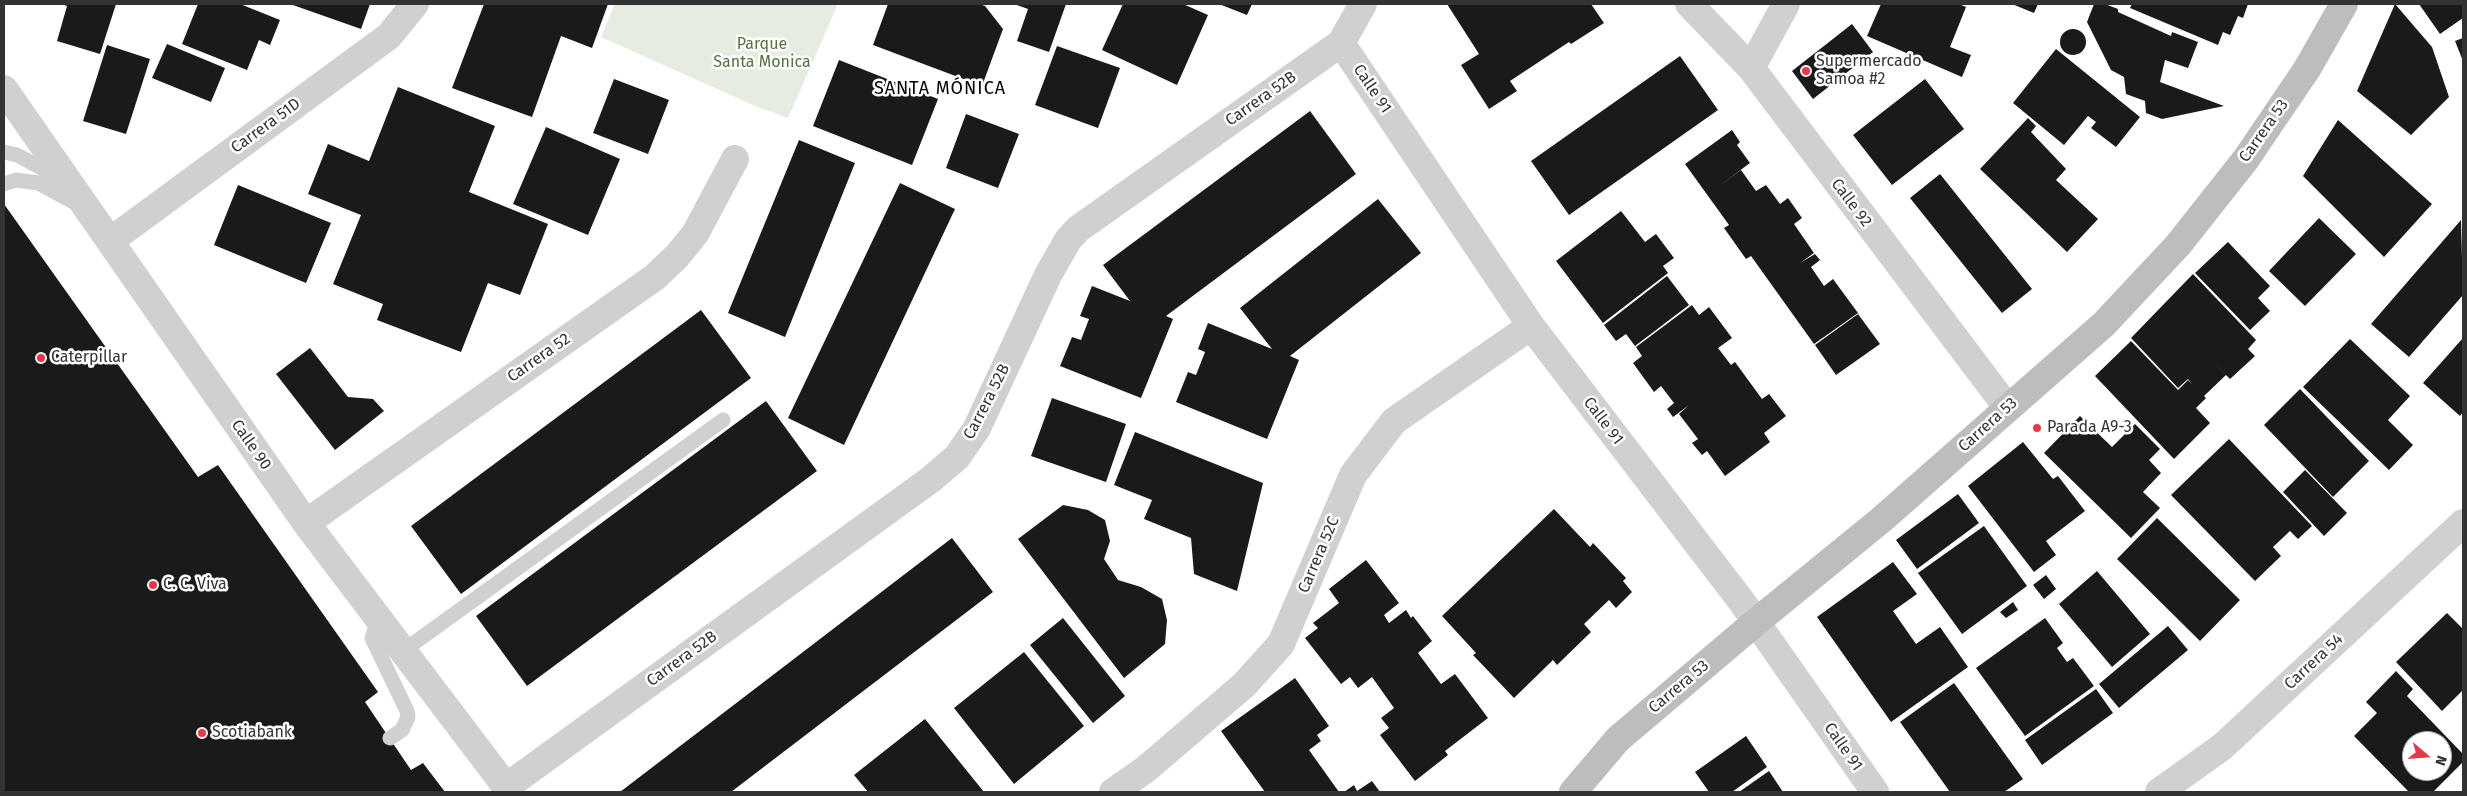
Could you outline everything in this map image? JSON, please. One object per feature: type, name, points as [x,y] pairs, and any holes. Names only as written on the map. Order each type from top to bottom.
[{"type":"main road","name":"Carrera 53","points":[[1573,792],[1618,739],[1756,622],[1882,520],[2007,407],[2104,324],[2178,245],[2251,151],[2307,70],[2344,4]]},
{"type":"street","name":"Carrera 51D","points":[[110,241],[389,36],[415,4]]},
{"type":"street","name":"Carrera 52B","points":[[508,790],[930,480],[957,457],[977,428],[1048,275],[1068,240],[1078,229],[1341,43],[1363,4]]},
{"type":"street","name":"Calle 92","points":[[1689,4],[1751,68],[2007,407]]},
{"type":"street","points":[[1751,68],[1786,4]]},
{"type":"street","name":"Calle 91","points":[[1341,43],[1531,326],[1756,622],[1874,792]]},
{"type":"street","name":"Calle 90","points":[[4,88],[306,523],[508,790]]},
{"type":"street","name":"Carrera 52","points":[[306,523],[655,277],[677,256],[695,234],[735,159]]},
{"type":"street","name":"Carrera 52C","points":[[1113,792],[1146,769],[1244,685],[1281,644],[1353,475],[1394,421],[1531,326]]},
{"type":"street","name":"Carrera 54","points":[[2159,792],[2222,747],[2463,523]]},
{"type":"lane","points":[[4,152],[17,155],[68,182]]},
{"type":"lane","points":[[4,184],[16,180],[38,183],[89,211]]},
{"type":"lane","points":[[403,651],[723,420]]},
{"type":"lane","points":[[381,621],[375,628],[372,638],[375,648],[407,711],[408,717],[402,730],[390,738]]},
{"type":"green space","name":"Parque Santa Monica","points":[[615,4],[838,4],[788,118],[753,105],[601,37]]},
{"type":"building","points":[[62,4],[116,4],[100,54],[57,41],[67,6]]},
{"type":"building","points":[[198,4],[240,4],[280,20],[270,45],[259,40],[247,70],[182,44]]},
{"type":"building","points":[[290,4],[370,4],[361,29]]},
{"type":"building","points":[[484,4],[608,4],[592,48],[561,36],[532,117],[452,88]]},
{"type":"building","points":[[888,4],[980,4],[985,6],[1003,29],[982,86],[873,45]]},
{"type":"building","points":[[1014,4],[1066,4],[1049,52],[1017,41],[1028,9]]},
{"type":"building","points":[[1123,4],[1183,4],[1208,15],[1177,85],[1102,50]]},
{"type":"building","points":[[1219,4],[1252,4],[1247,15]]},
{"type":"building","points":[[1447,4],[1591,4],[1604,23],[1571,44],[1569,42],[1510,81],[1517,91],[1489,109],[1461,65],[1479,54]]},
{"type":"building","points":[[1881,4],[1959,4],[1966,7],[1950,47],[1971,55],[1962,77],[1867,36]]},
{"type":"building","points":[[2012,4],[2038,4],[2034,13]]},
{"type":"building","points":[[2094,4],[2105,4],[2118,9],[2118,12],[2171,36],[2172,32],[2198,42],[2188,68],[2165,60],[2160,82],[2224,106],[2162,119],[2146,113],[2145,101],[2126,94],[2124,77],[2111,70],[2087,22]]},
{"type":"building","points":[[2132,4],[2248,4],[2243,18],[2238,16],[2230,35],[2223,32],[2218,45],[2130,8]]},
{"type":"building","points":[[2395,4],[2432,47],[2449,97],[2411,135],[2357,91]]},
{"type":"building","points":[[2419,4],[2463,4],[2463,18],[2440,34]]},
{"type":"building","points":[[1852,24],[1873,52],[1813,99],[1792,71]]},
{"type":"building","points":[[2073,29],[2082,33],[2086,42],[2082,51],[2073,55],[2064,51],[2060,42],[2064,33]]},
{"type":"building","points":[[2463,38],[2463,61],[2455,41]]},
{"type":"building","points":[[167,44],[225,68],[211,102],[152,78]]},
{"type":"building","points":[[107,45],[150,59],[126,134],[83,121]]},
{"type":"building","points":[[1057,46],[1120,68],[1098,128],[1035,105]]},
{"type":"building","points":[[2056,49],[2140,117],[2116,147],[2091,128],[2096,122],[2088,116],[2064,145],[2013,103]]},
{"type":"building","points":[[1680,56],[1718,110],[1569,215],[1531,161]]},
{"type":"building","points":[[839,60],[938,99],[912,165],[813,126]]},
{"type":"building","points":[[614,79],[669,100],[648,154],[593,133]]},
{"type":"building","points":[[1925,79],[1964,129],[1892,185],[1853,135]]},
{"type":"building","points":[[398,87],[495,126],[469,192],[548,224],[520,295],[488,283],[461,352],[377,320],[383,304],[333,284],[361,215],[308,194],[328,144],[369,161]]},
{"type":"building","points":[[1310,111],[1356,174],[1166,316],[1173,319],[1141,398],[1060,366],[1072,337],[1081,340],[1089,319],[1080,316],[1092,286],[1130,301],[1103,265]]},
{"type":"building","points":[[966,114],[1019,134],[998,188],[946,168]]},
{"type":"building","points":[[2028,118],[2036,126],[2031,132],[2066,169],[2056,180],[2098,219],[2067,252],[1980,169]]},
{"type":"building","points":[[2338,120],[2432,204],[2384,257],[2303,176]]},
{"type":"building","points":[[546,127],[620,159],[588,235],[513,204]]},
{"type":"building","points":[[1732,130],[1740,142],[1737,145],[1750,163],[1719,186],[1741,170],[1756,191],[1766,185],[1780,204],[1788,198],[1802,218],[1794,224],[1814,253],[1800,263],[1815,254],[1820,260],[1811,267],[1824,286],[1833,279],[1858,313],[1814,344],[1751,256],[1746,259],[1724,228],[1729,225],[1685,164]]},
{"type":"building","points":[[799,140],[855,163],[785,337],[728,313]]},
{"type":"building","points":[[1940,174],[2032,289],[2002,313],[1910,198]]},
{"type":"building","points":[[900,183],[955,209],[844,445],[788,418]]},
{"type":"building","points":[[238,185],[331,223],[306,283],[214,245]]},
{"type":"building","points":[[1378,199],[1421,253],[1290,356],[1299,360],[1267,439],[1176,402],[1188,372],[1196,375],[1205,352],[1198,349],[1208,323],[1272,349],[1240,308]]},
{"type":"building","name":"C. C. Viva","points":[[4,204],[198,477],[218,465],[378,692],[365,702],[411,770],[423,763],[445,792],[4,792]]},
{"type":"building","points":[[1621,211],[1645,242],[1656,234],[1674,258],[1663,266],[1668,273],[1603,323],[1556,261]]},
{"type":"building","points":[[2319,218],[2356,254],[2305,306],[2269,271]]},
{"type":"building","points":[[2461,220],[2463,295],[2409,357],[2371,324]]},
{"type":"building","points":[[2228,242],[2270,286],[2258,298],[2270,311],[2250,330],[2195,273]]},
{"type":"building","points":[[2193,274],[2256,340],[2248,349],[2255,356],[2230,379],[2226,375],[2204,396],[2206,398],[2196,408],[2210,423],[2174,459],[2095,376],[2131,341],[2178,390],[2188,380],[2192,384],[2188,379],[2178,388],[2131,338]]},
{"type":"building","points":[[1667,276],[1689,305],[1635,346],[1626,334],[1616,341],[1604,325]]},
{"type":"building","points":[[1692,305],[1699,315],[1709,307],[1732,338],[1718,348],[1731,365],[1735,362],[1762,399],[1769,394],[1786,416],[1764,433],[1770,442],[1725,476],[1707,451],[1702,455],[1692,443],[1698,439],[1679,414],[1689,405],[1673,417],[1667,409],[1674,403],[1661,386],[1654,392],[1633,363],[1642,356],[1636,347]]},
{"type":"building","points":[[701,310],[751,378],[461,594],[411,526]]},
{"type":"building","points":[[1858,314],[1880,344],[1836,375],[1815,345]]},
{"type":"building","points":[[2463,338],[2463,412],[2460,416],[2423,383]]},
{"type":"building","points":[[2350,339],[2410,396],[2388,420],[2413,445],[2389,470],[2303,387]]},
{"type":"building","points":[[310,348],[348,397],[373,399],[384,411],[335,450],[276,374]]},
{"type":"building","points":[[2300,389],[2369,461],[2333,497],[2264,425]]},
{"type":"building","points":[[1052,398],[1126,424],[1106,482],[1031,456]]},
{"type":"building","points":[[766,401],[817,471],[527,686],[476,616]]},
{"type":"building","points":[[2080,416],[2112,447],[2135,424],[2160,449],[2149,460],[2161,473],[2143,492],[2160,508],[2131,538],[2044,453]]},
{"type":"building","points":[[1135,432],[1263,483],[1237,591],[1194,574],[1191,538],[1144,519],[1152,500],[1114,485]]},
{"type":"building","points":[[2229,439],[2312,526],[2298,539],[2290,531],[2273,547],[2281,556],[2255,581],[2171,495]]},
{"type":"building","points":[[2023,442],[2053,479],[2058,476],[2085,511],[2046,541],[2056,555],[2034,572],[1968,486]]},
{"type":"building","points":[[2305,470],[2347,513],[2324,536],[2283,492]]},
{"type":"building","points":[[1958,494],[1979,523],[1917,569],[1896,540]]},
{"type":"building","points":[[1063,505],[1088,510],[1105,520],[1110,541],[1104,559],[1118,580],[1141,587],[1162,599],[1167,620],[1165,644],[1124,678],[1018,539]]},
{"type":"building","points":[[1554,509],[1590,547],[1593,543],[1626,578],[1623,581],[1632,592],[1616,608],[1609,600],[1584,624],[1591,632],[1557,665],[1553,660],[1514,698],[1473,655],[1476,653],[1442,616]]},
{"type":"building","points":[[2157,518],[2240,600],[2200,641],[2117,559]]},
{"type":"building","points":[[1984,526],[2027,586],[1962,634],[1918,573]]},
{"type":"building","points":[[952,538],[993,592],[731,792],[620,792]]},
{"type":"building","points":[[1366,560],[1399,603],[1384,615],[1389,623],[1406,610],[1411,618],[1413,616],[1432,641],[1418,653],[1441,684],[1455,674],[1488,718],[1445,751],[1448,755],[1415,781],[1380,735],[1389,728],[1381,718],[1394,708],[1372,677],[1358,688],[1350,677],[1341,684],[1305,638],[1318,628],[1313,623],[1339,603],[1329,589]]},
{"type":"building","points":[[1893,562],[1917,594],[1893,611],[1916,644],[1940,627],[1968,667],[1891,722],[1817,617]]},
{"type":"building","points":[[2097,571],[2150,634],[2112,667],[2059,604]]},
{"type":"building","points":[[2046,575],[2056,589],[2044,599],[2033,585]]},
{"type":"building","points":[[2013,602],[2018,610],[2006,618],[2000,612]]},
{"type":"building","points":[[2447,613],[2463,629],[2463,690],[2442,711],[2396,662]]},
{"type":"building","points":[[1063,618],[1125,696],[1093,723],[1030,645]]},
{"type":"building","points":[[2045,618],[2063,643],[2057,648],[2067,662],[2073,658],[2094,686],[2025,736],[1976,668]]},
{"type":"building","points":[[2168,626],[2188,650],[2119,708],[2099,684]]},
{"type":"building","points":[[1024,652],[1084,726],[1014,784],[954,708]]},
{"type":"building","points":[[2396,671],[2413,689],[2407,696],[2441,731],[2402,731],[2402,781],[2444,781],[2433,792],[2409,792],[2354,736],[2377,713],[2366,702]]},
{"type":"building","points":[[1295,678],[1329,726],[1317,735],[1321,741],[1309,750],[1339,792],[1265,792],[1221,731]]},
{"type":"building","points":[[1954,683],[2023,779],[2004,792],[1950,792],[1900,722]]},
{"type":"building","points":[[2096,689],[2113,713],[2042,765],[2025,740]]},
{"type":"building","points":[[925,719],[984,792],[868,792],[854,775]]},
{"type":"building","points":[[1746,736],[1767,767],[1732,792],[1709,792],[1695,772]]},
{"type":"building","points":[[2452,743],[2463,754],[2463,762],[2452,773]]},
{"type":"building","points":[[1769,771],[1783,792],[1739,792]]},
{"type":"building","points":[[1372,781],[1380,792],[1344,792],[1354,785],[1357,791]]},
{"type":"place","name":"Supermercado Samoa #2","points":[[1806,71]]},
{"type":"place","name":"Caterpillar","points":[[41,358]]},
{"type":"place","name":"Parada A9-3","points":[[2037,428]]},
{"type":"place","name":"C. C. Viva","points":[[153,585]]},
{"type":"place","name":"Scotiabank","points":[[202,733]]},
{"type":"district","name":"SANTA MÓNICA","points":[[940,89]]}]
